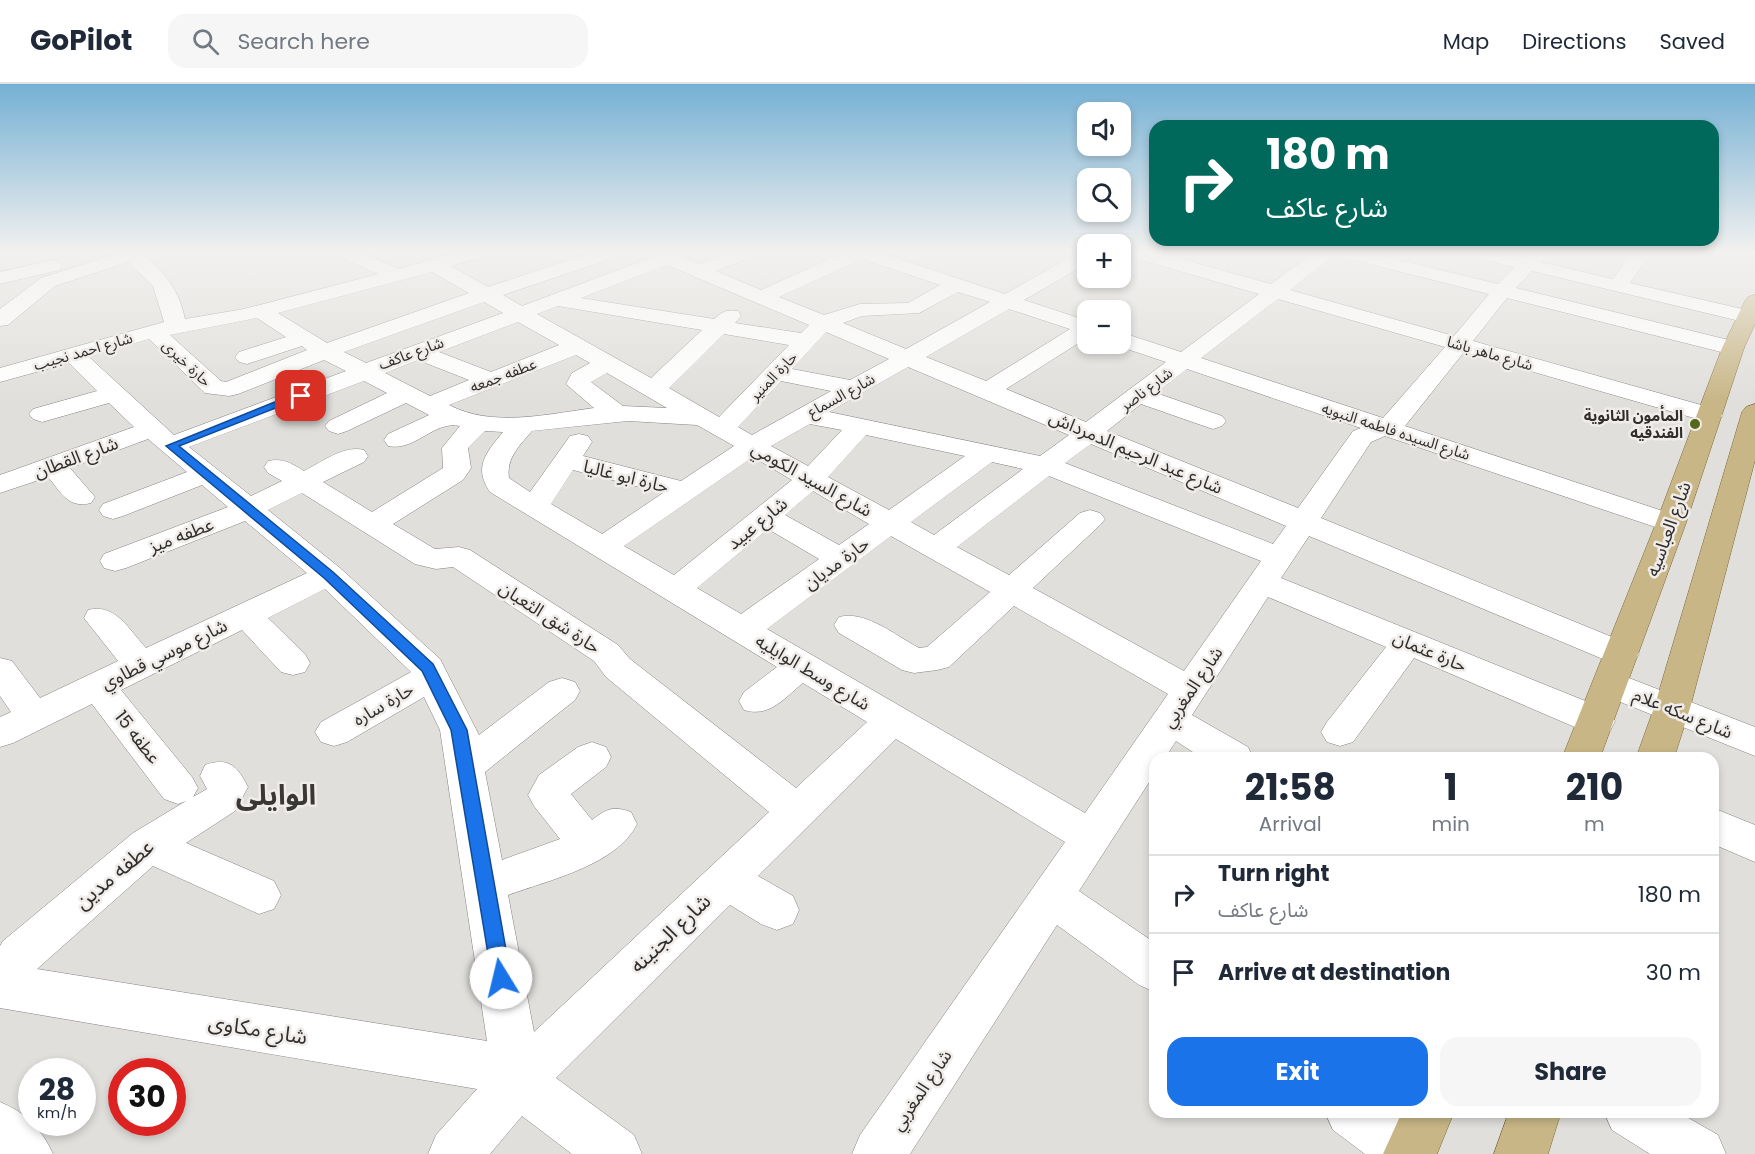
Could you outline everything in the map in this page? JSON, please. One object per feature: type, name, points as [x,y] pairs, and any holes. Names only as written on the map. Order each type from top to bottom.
[{"type":"main road","name":"شارع العباسيه","points":[[1584,752],[1617,669],[1710,415],[1746,329]]},
{"type":"main road","points":[[1657,752],[1672,708],[1753,427]]},
{"type":"main road","points":[[1410,1154],[1425,1118]]},
{"type":"main road","points":[[1521,1154],[1533,1118]]},
{"type":"street","points":[[0,320],[23,301]]},
{"type":"street","points":[[171,301],[176,326]]},
{"type":"street","name":"شارع احمد نجيب","points":[[0,375],[93,375],[153,331],[260,311],[298,301]]},
{"type":"street","points":[[325,351],[467,301]]},
{"type":"street","name":"شارع السيد الكومي","points":[[499,301],[654,389],[713,428],[812,478],[1190,690]]},
{"type":"street","name":"شارع عاكف","points":[[178,451],[373,375],[417,351],[552,301]]},
{"type":"street","points":[[561,301],[719,326],[815,332],[860,310],[912,309],[927,301]]},
{"type":"street","points":[[654,389],[719,326],[750,301]]},
{"type":"street","name":"شارع عبد الرحيم الدمرداش","points":[[766,301],[815,332],[907,358],[1303,522],[1617,669]]},
{"type":"street","points":[[1007,301],[1077,325]]},
{"type":"street","name":"شارع السماع","points":[[603,547],[752,446],[1007,301]]},
{"type":"street","name":"شارع ناصر","points":[[936,548],[1263,301]]},
{"type":"street","name":"شارع ماهر باشا","points":[[1307,301],[1710,415]]},
{"type":"street","name":"شارع المغربي","points":[[879,1154],[1362,437],[1393,423],[1494,301]]},
{"type":"street","points":[[1542,301],[1619,320],[1746,329]]},
{"type":"street","points":[[1619,320],[1624,301]]},
{"type":"street","points":[[1665,301],[1746,329]]},
{"type":"street","points":[[260,311],[325,351],[427,404],[477,424],[523,425],[607,415],[662,414],[713,428]]},
{"type":"street","points":[[419,317],[457,336]]},
{"type":"street","name":"حارة خيرى","points":[[153,331],[214,388],[220,390],[234,388],[325,351]]},
{"type":"street","name":"حارة المنير","points":[[713,428],[776,373],[815,332]]},
{"type":"street","points":[[987,391],[1077,334]]},
{"type":"street","points":[[247,357],[303,338]]},
{"type":"street","name":"شارع السيده فاطمه النبويه","points":[[1131,343],[1671,523]]},
{"type":"street","name":"عطفه جمعه","points":[[427,404],[578,346]]},
{"type":"street","points":[[417,351],[490,380]]},
{"type":"street","points":[[607,415],[578,384],[580,378],[609,363]]},
{"type":"street","points":[[776,373],[854,388]]},
{"type":"street","points":[[34,405],[93,375],[178,451],[329,575],[428,668],[459,730],[517,1076],[615,1154]]},
{"type":"street","points":[[315,408],[373,375]]},
{"type":"street","points":[[1138,395],[1213,421]]},
{"type":"street","points":[[338,426],[427,404]]},
{"type":"street","points":[[387,432],[427,404]]},
{"type":"street","points":[[534,507],[567,460],[607,415]]},
{"type":"street","points":[[805,415],[1045,465],[1271,569]]},
{"type":"street","points":[[371,525],[453,474],[458,468],[452,455],[454,446],[477,424]]},
{"type":"street","name":"شارع وسط الوايليه","points":[[523,425],[494,464],[492,471],[494,479],[500,486],[1091,837]]},
{"type":"street","name":"شارع عبيد","points":[[675,590],[812,478],[860,427]]},
{"type":"street","points":[[113,510],[178,451],[234,435]]},
{"type":"street","name":"شارع القطان","points":[[0,485],[52,466],[178,451]]},
{"type":"street","name":"حارة مديان","points":[[742,630],[987,453]]},
{"type":"street","name":"عطفه ميز","points":[[115,561],[248,509],[290,475],[355,456]]},
{"type":"street","name":"حارة ابو غاليا","points":[[567,460],[686,491]]},
{"type":"street","points":[[52,466],[81,497]]},
{"type":"street","name":"حارة شق الثعبان","points":[[290,475],[426,557],[436,559],[459,557],[606,653],[618,668],[796,811]]},
{"type":"street","points":[[766,516],[841,559]]},
{"type":"street","points":[[851,625],[914,661],[930,661],[942,654],[1090,519]]},
{"type":"street","name":"حارة عثمان","points":[[1271,569],[1408,642],[1597,721]]},
{"type":"street","name":"شارع موسي قطاوي","points":[[0,733],[329,575]]},
{"type":"street","points":[[246,615],[293,663]]},
{"type":"street","points":[[100,618],[141,665]]},
{"type":"street","points":[[1340,732],[1408,642]]},
{"type":"street","points":[[757,701],[801,665]]},
{"type":"street","name":"شارع سكه علام","points":[[1617,669],[1672,708],[1755,742]]},
{"type":"street","points":[[0,670],[34,717]]},
{"type":"street","name":"حارة ساره","points":[[334,732],[432,676]]},
{"type":"street","name":"عطفه 15","points":[[98,686],[178,788]]},
{"type":"street","points":[[466,765],[562,691]]},
{"type":"street","name":"شارع الجنينه","points":[[455,1154],[517,1076],[893,719]]},
{"type":"street","points":[[1170,720],[1224,752]]},
{"type":"street","points":[[585,848],[586,842],[548,795],[553,786],[592,757]]},
{"type":"street","name":"عطفه مدين","points":[[2,986],[9,971],[27,948],[148,845],[221,800],[228,787],[219,776]]},
{"type":"street","points":[[486,884],[585,848],[617,824]]},
{"type":"street","points":[[1719,828],[1755,844]]},
{"type":"street","points":[[148,845],[259,895]]},
{"type":"street","points":[[725,879],[777,910]]},
{"type":"street","points":[[1052,896],[1149,966]]},
{"type":"street","name":"شارع مكاوى","points":[[2,986],[517,1076]]},
{"type":"street","points":[[1359,1118],[1410,1154]]},
{"type":"street","points":[[1640,1118],[1698,1154]]},
{"type":"street","points":[[0,1128],[26,1154]]},
{"type":"place","name":"المأمون الثانوية الفندقيه","points":[[1695,424]]},
{"type":"district","name":"الوايلى","points":[[276,795]]},
{"type":"route","points":[[301,396],[171,446],[329,575],[428,668],[459,730],[476,818],[501,978]]}]
